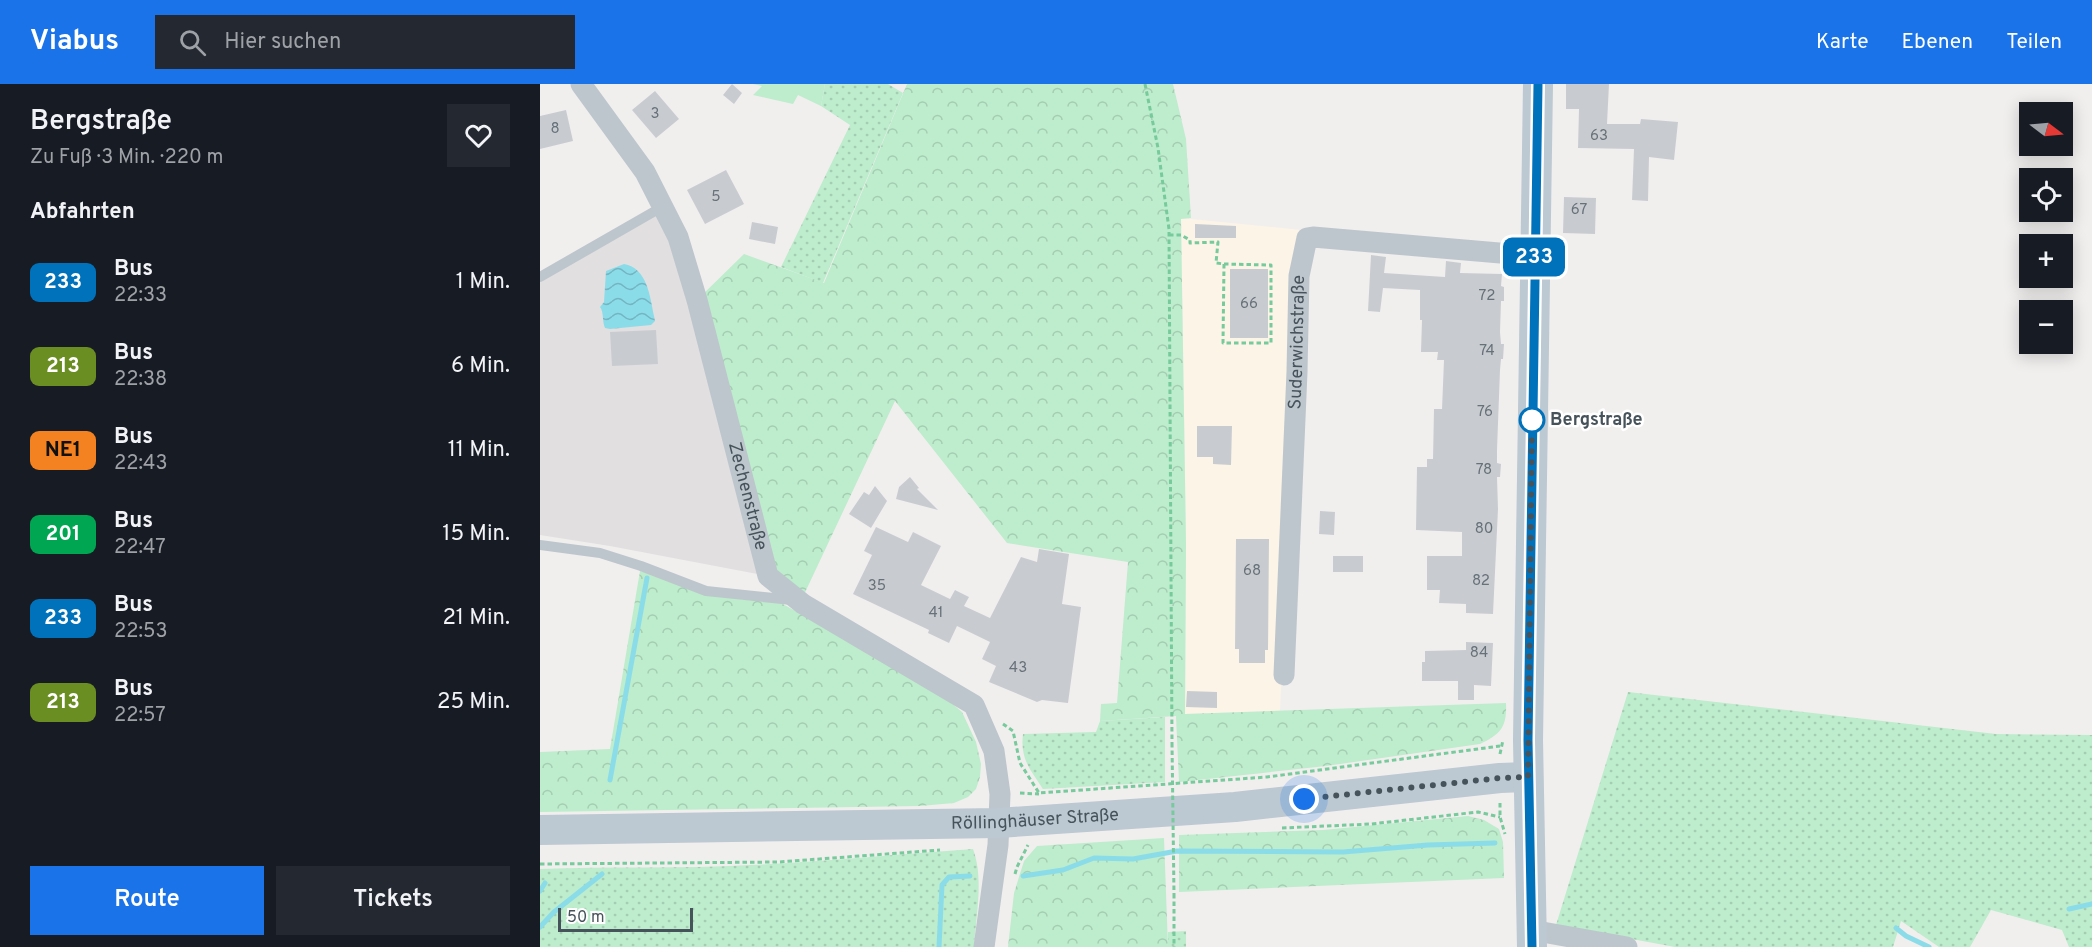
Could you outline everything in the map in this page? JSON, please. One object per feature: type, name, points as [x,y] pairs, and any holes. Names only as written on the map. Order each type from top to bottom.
[{"type":"main road","points":[[1532,939],[1528,777],[1538,84]]},
{"type":"main road","name":"Röllinghäuser Straße","points":[[540,830],[998,823],[1235,807],[1500,778],[1528,777]]},
{"type":"street","name":"Zechenstraße","points":[[581,84],[645,172],[678,237],[697,300],[768,576],[801,601],[974,705]]},
{"type":"street","name":"Suderwichstraße","points":[[1284,675],[1299,276],[1307,238],[1534,256]]},
{"type":"street","points":[[974,705],[994,751],[1000,794],[993,889],[984,947]]},
{"type":"street","points":[[1532,939],[1627,947]]},
{"type":"lane","points":[[540,277],[662,207]]},
{"type":"lane","points":[[540,545],[600,553],[706,591],[801,601]]},
{"type":"path","points":[[1146,84],[1158,148],[1169,235],[1174,947]]},
{"type":"path","points":[[1169,235],[1181,235],[1190,240],[1190,243],[1218,242],[1216,263],[1271,265],[1271,343],[1223,343],[1224,264]]},
{"type":"path","points":[[974,705],[1013,731],[1020,763],[1039,793],[1267,777],[1500,746]]},
{"type":"path","points":[[1015,876],[1029,842]]},
{"type":"path","points":[[540,864],[779,862],[949,849]]},
{"type":"shaded area","points":[[662,207],[768,576],[540,535],[540,277]]},
{"type":"shaded area","points":[[1181,218],[1302,230],[1280,711],[1185,714],[1186,544]]},
{"type":"green space","points":[[753,84],[825,84],[821,106],[798,95],[793,104],[753,95],[762,86]]},
{"type":"green space","points":[[825,84],[888,84],[903,93],[823,283],[781,267],[850,125],[821,106]]},
{"type":"green space","points":[[907,84],[1173,84],[1186,139],[1191,218],[1181,219],[1186,544],[1185,714],[1506,703],[1504,724],[1498,733],[1480,744],[1326,766],[1179,782],[1176,716],[1100,721],[1101,704],[1117,703],[1128,562],[1007,543],[895,401],[801,601],[768,576],[697,300],[744,254],[824,283]]},
{"type":"green space","points":[[640,571],[781,603],[934,688],[962,712],[976,742],[981,764],[976,789],[968,797],[954,803],[920,806],[540,812],[540,752],[610,749]]},
{"type":"green space","points":[[1628,692],[1996,734],[2092,735],[2092,947],[2069,947],[2062,930],[1991,910],[1970,947],[1939,947],[1901,921],[1893,947],[1675,947],[1556,925]]},
{"type":"green space","points":[[1165,717],[1165,782],[1043,789],[1030,769],[1023,750],[1023,734],[1096,732],[1100,721]]},
{"type":"green space","points":[[1468,816],[1484,820],[1499,829],[1503,842],[1504,878],[1179,892],[1179,835],[1323,830]]},
{"type":"green space","points":[[1164,838],[1168,947],[1008,947],[1014,893],[1024,861],[1037,846]]},
{"type":"green space","points":[[973,849],[979,885],[974,947],[540,947],[540,869],[750,865]]},
{"type":"green space","points":[[1186,931],[1186,947],[1168,947],[1168,932]]},
{"type":"water","points":[[624,264],[638,271],[643,277],[649,292],[655,321],[651,325],[605,328],[600,307],[604,302],[606,271]]},
{"type":"building","points":[[732,84],[742,93],[734,104],[723,95]]},
{"type":"building","points":[[1566,84],[1609,84],[1607,124],[1640,124],[1641,119],[1678,122],[1674,160],[1649,157],[1648,201],[1632,200],[1634,149],[1578,148],[1579,109],[1566,109]]},
{"type":"building","points":[[655,91],[679,119],[656,138],[632,110]]},
{"type":"building","points":[[566,110],[573,141],[540,149],[540,116]]},
{"type":"building","points":[[726,170],[744,204],[705,224],[687,190]]},
{"type":"building","points":[[1564,197],[1596,198],[1595,234],[1563,233]]},
{"type":"building","points":[[752,222],[778,227],[775,244],[749,239]]},
{"type":"building","points":[[1195,224],[1236,226],[1236,238],[1195,238]]},
{"type":"building","points":[[1371,255],[1386,257],[1384,273],[1445,277],[1446,261],[1461,263],[1460,273],[1502,274],[1501,286],[1504,287],[1504,301],[1501,301],[1500,332],[1501,344],[1504,344],[1500,370],[1497,450],[1497,463],[1501,464],[1500,477],[1497,477],[1498,509],[1493,614],[1466,613],[1466,604],[1439,603],[1440,590],[1427,590],[1427,556],[1462,556],[1462,532],[1416,530],[1417,467],[1427,467],[1427,459],[1433,459],[1434,409],[1442,409],[1444,360],[1437,360],[1438,352],[1421,352],[1420,290],[1383,288],[1380,312],[1368,311]]},
{"type":"building","points":[[1230,269],[1268,269],[1268,338],[1230,338]]},
{"type":"building","points":[[656,330],[658,364],[612,366],[610,332]]},
{"type":"building","points":[[1197,426],[1232,426],[1231,465],[1213,464],[1213,457],[1197,457]]},
{"type":"building","points":[[910,477],[919,488],[917,489],[938,510],[896,499],[899,487]]},
{"type":"building","points":[[875,486],[887,501],[871,528],[849,514],[864,492],[869,495]]},
{"type":"building","points":[[1320,511],[1335,512],[1334,535],[1319,534]]},
{"type":"building","points":[[876,527],[908,542],[913,532],[941,546],[921,585],[950,599],[955,590],[969,597],[964,606],[990,618],[1021,557],[1037,562],[1039,549],[1069,554],[1062,604],[1081,607],[1068,703],[1042,700],[1037,702],[989,682],[996,666],[982,659],[990,642],[957,626],[949,643],[928,633],[929,630],[853,594],[872,555],[864,551]]},
{"type":"building","points":[[1236,539],[1269,539],[1268,650],[1265,650],[1265,663],[1239,663],[1239,649],[1235,649]]},
{"type":"building","points":[[1333,556],[1363,556],[1363,572],[1333,572]]},
{"type":"building","points":[[1466,642],[1493,643],[1491,686],[1474,685],[1474,700],[1458,700],[1458,681],[1422,681],[1422,662],[1425,662],[1425,651],[1466,650]]},
{"type":"building","points":[[1187,691],[1217,692],[1217,708],[1186,707]]},
{"type":"waterway","points":[[610,780],[647,578]]},
{"type":"waterway","points":[[1023,876],[1063,870],[1094,858],[1133,859],[1177,851],[1343,852],[1428,845],[1495,843]]},
{"type":"waterway","points":[[540,927],[554,912],[602,874]]},
{"type":"waterway","points":[[939,947],[942,885],[949,877],[970,876]]},
{"type":"waterway","points":[[540,891],[545,883]]},
{"type":"waterway","points":[[2069,909],[2092,904]]},
{"type":"waterway","points":[[1896,928],[1906,936],[1929,947]]},
{"type":"bus line","name":"233","points":[[1532,947],[1528,740],[1538,84]]},
{"type":"place","name":"Bergstraße","points":[[1532,420]]},
{"type":"route","points":[[1304,799],[1528,777],[1532,420]]}]
